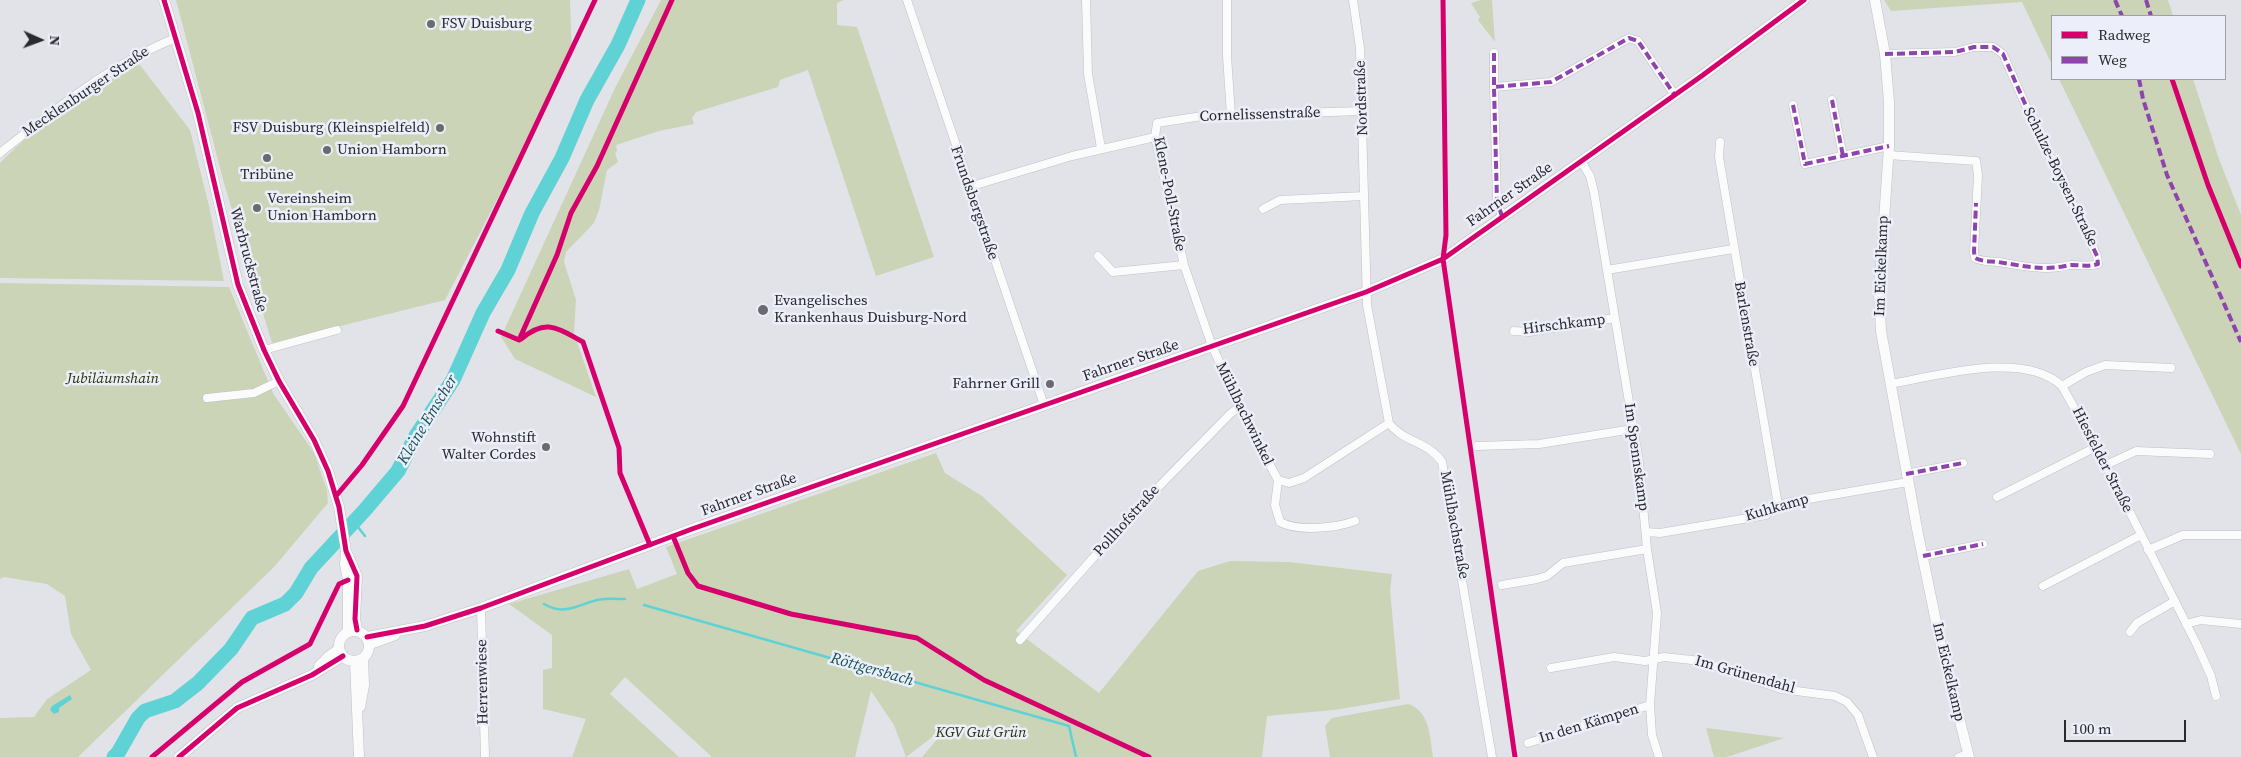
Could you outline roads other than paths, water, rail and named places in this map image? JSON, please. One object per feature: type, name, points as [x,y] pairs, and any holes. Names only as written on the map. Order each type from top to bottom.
[{"type":"street","name":"Warbruckstraße","points":[[164,0],[198,113],[238,285],[278,381],[318,448],[328,471],[341,517],[346,551],[345,564],[352,631]]},
{"type":"street","name":"Frundsbergstraße","points":[[907,0],[968,187],[1044,405]]},
{"type":"street","points":[[1086,0],[1088,74],[1101,148]]},
{"type":"street","points":[[1227,0],[1226,49],[1231,115]]},
{"type":"street","name":"Nordstraße","points":[[1353,0],[1360,48],[1366,292]]},
{"type":"street","name":"Fahrner Straße","points":[[368,640],[481,608],[692,528],[1366,292],[1443,259],[1804,0]]},
{"type":"street","name":"Im Eickelkamp","points":[[1875,0],[1885,54],[1889,102],[1879,313],[1890,384],[1922,556],[1965,756]]},
{"type":"street","name":"Mecklenburger Straße","points":[[0,153],[42,119],[146,49],[176,38]]},
{"type":"street","points":[[1494,87],[1551,82],[1629,38],[1638,41],[1674,94]]},
{"type":"street","name":"Schulze-Boysen-Straße","points":[[1885,54],[1955,52],[1974,47],[1993,47],[1999,50],[2003,54],[2046,151],[2063,177],[2070,198],[2098,256],[2098,264],[2091,267],[2068,265],[2060,268],[2042,268],[2010,266],[1999,262],[1980,261],[1975,258],[1974,252],[1978,175],[1976,161],[1888,150]]},
{"type":"street","points":[[1494,53],[1497,202],[1502,216]]},
{"type":"street","points":[[1832,100],[1843,156]]},
{"type":"street","points":[[1793,105],[1805,164],[1843,156],[1888,150]]},
{"type":"street","name":"Cornelissenstraße","points":[[1157,124],[1202,116],[1362,111]]},
{"type":"street","name":"Klene-Poll-Straße","points":[[1157,124],[1155,137],[1184,266],[1212,346]]},
{"type":"street","points":[[968,187],[1002,175],[1101,148],[1155,137]]},
{"type":"street","name":"Barlenstraße","points":[[1720,142],[1719,157],[1733,249],[1778,505]]},
{"type":"street","name":"Im Spennskamp","points":[[1581,161],[1590,176],[1643,492],[1647,549],[1657,613],[1650,722],[1659,757]]},
{"type":"street","points":[[1263,209],[1280,200],[1364,196]]},
{"type":"street","points":[[1607,270],[1733,249]]},
{"type":"street","name":"Klene-Poll-Straße","points":[[1098,256],[1113,272],[1184,266]]},
{"type":"street","points":[[1366,292],[1366,305],[1389,423]]},
{"type":"street","name":"Hirschkamp","points":[[1514,331],[1529,332],[1615,318]]},
{"type":"street","points":[[264,350],[337,330]]},
{"type":"street","name":"Mühlbachwinkel","points":[[1212,346],[1272,472],[1278,480],[1289,483],[1304,478],[1389,423]]},
{"type":"street","points":[[2062,386],[2086,372],[2105,366],[2171,368]]},
{"type":"street","name":"Hiesfelder Straße","points":[[1890,384],[1983,368],[2007,368],[2041,372],[2062,386],[2106,465],[2175,601],[2211,676],[2216,696]]},
{"type":"street","points":[[207,398],[254,393],[278,381]]},
{"type":"street","name":"Pollhofstraße","points":[[1020,640],[1133,513],[1231,413],[1240,407]]},
{"type":"street","name":"Mühlbachstraße","points":[[1389,423],[1399,433],[1433,450],[1442,462],[1492,757]]},
{"type":"street","points":[[1477,446],[1540,444],[1633,429]]},
{"type":"street","points":[[1997,497],[2096,447]]},
{"type":"street","points":[[2106,465],[2136,451],[2210,454]]},
{"type":"street","points":[[1907,478],[1963,463]]},
{"type":"street","name":"Kuhkamp","points":[[1646,532],[1660,533],[1766,515],[1778,505],[1907,478]]},
{"type":"street","name":"Mühlbachwinkel","points":[[1278,480],[1275,505],[1280,522],[1287,526],[1341,526],[1355,521]]},
{"type":"street","points":[[2042,586],[2141,535]]},
{"type":"street","points":[[2148,550],[2183,535],[2241,535]]},
{"type":"street","points":[[1922,556],[1983,544]]},
{"type":"street","points":[[1502,585],[1542,578],[1563,562],[1647,549]]},
{"type":"street","points":[[2130,632],[2136,623],[2175,601]]},
{"type":"street","name":"Herrenwiese","points":[[481,608],[484,757]]},
{"type":"street","points":[[2186,624],[2200,620],[2241,624]]},
{"type":"street","points":[[341,652],[342,637],[352,631],[368,640],[367,654],[359,659]]},
{"type":"street","points":[[179,757],[238,708],[312,675],[329,656],[341,652],[359,659]]},
{"type":"street","name":"Im Grünendahl","points":[[1551,668],[1614,657],[1645,661],[1654,658],[1701,661],[1781,689],[1835,696],[1847,702],[1858,715],[1873,757]]},
{"type":"street","points":[[359,659],[355,700],[358,716],[359,757]]},
{"type":"street","name":"In den Kämpen","points":[[1528,743],[1650,705]]},
{"type":"water","points":[[70,695],[72,699],[59,708],[59,712],[54,714],[50,710],[52,706]]},
{"type":"waterway","name":"Kleine Emscher","points":[[114,757],[138,718],[145,711],[175,701],[198,683],[231,649],[252,618],[285,604],[296,593],[311,568],[398,471],[416,436],[453,380],[483,313],[508,270],[532,213],[562,158],[587,100],[618,45],[638,0]]},
{"type":"waterway","name":"Röttgersbach","points":[[354,522],[365,536]]},
{"type":"waterway","name":"Röttgersbach","points":[[544,604],[558,609],[565,609],[597,600],[625,599]]},
{"type":"waterway","name":"Röttgersbach","points":[[644,605],[1069,726],[1076,757]]},
{"type":"place","name":"FSV Duisburg","points":[[431,24]]},
{"type":"place","name":"FSV Duisburg (Kleinspielfeld)","points":[[440,128]]},
{"type":"place","name":"Union Hamborn","points":[[327,150]]},
{"type":"place","name":"Tribüne","points":[[267,158]]},
{"type":"place","name":"Vereinsheim Union Hamborn","points":[[257,208]]},
{"type":"place","name":"Evangelisches Krankenhaus Duisburg-Nord","points":[[763,310]]},
{"type":"place","name":"Fahrner Grill","points":[[1050,384]]},
{"type":"place","name":"Wohnstift Walter Cordes","points":[[546,447]]},
{"type":"park label","name":"Jubiläumshain","points":[[113,379]]},
{"type":"park label","name":"KGV Gut Grün","points":[[981,733]]}]
